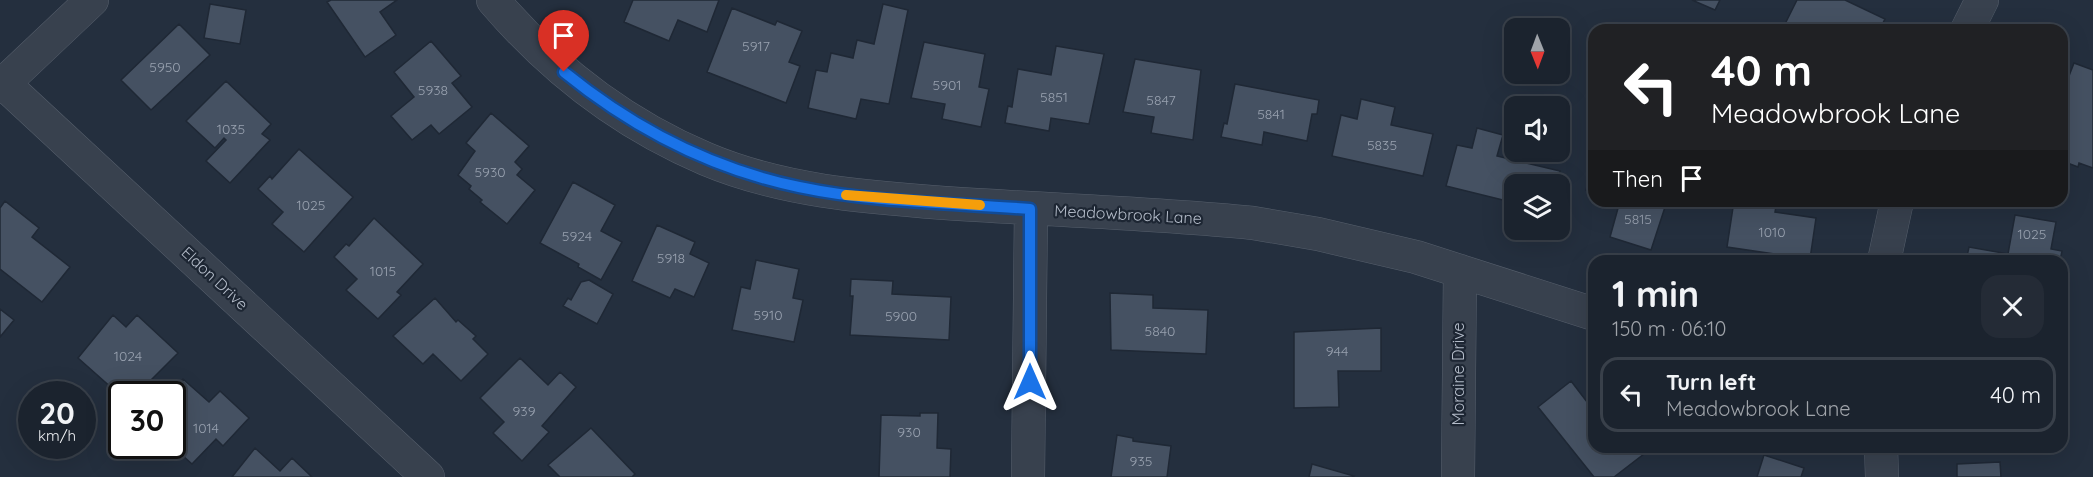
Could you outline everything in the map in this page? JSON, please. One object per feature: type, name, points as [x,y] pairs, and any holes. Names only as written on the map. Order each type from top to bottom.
[{"type":"street","points":[[1,84],[92,0]]},
{"type":"street","name":"Meadowbrook Lane","points":[[493,0],[552,62],[599,99],[648,131],[707,160],[767,179],[825,192],[1030,209],[1196,217],[1253,223],[1360,243],[1460,271],[1588,312]]},
{"type":"street","points":[[1970,24],[1982,0]]},
{"type":"street","name":"Eldon Drive","points":[[1,84],[428,477]]},
{"type":"street","points":[[1885,255],[1896,207]]},
{"type":"street","points":[[1028,477],[1030,209]]},
{"type":"street","name":"Moraine Drive","points":[[1458,477],[1460,271]]},
{"type":"street","points":[[1881,453],[1882,477]]},
{"type":"building","points":[[331,0],[397,0],[380,12],[396,35],[365,57],[327,2]]},
{"type":"building","points":[[633,0],[719,0],[707,32],[678,20],[669,41],[624,22]]},
{"type":"building","points":[[1692,0],[1720,0],[1715,10]]},
{"type":"building","points":[[1797,0],[1845,0],[1885,19],[1882,24],[1785,24]]},
{"type":"building","points":[[210,4],[246,10],[240,44],[204,38]]},
{"type":"building","points":[[883,4],[908,10],[889,104],[861,99],[856,119],[808,108],[816,70],[827,72],[831,53],[853,58],[857,40],[874,44]]},
{"type":"building","points":[[732,8],[775,25],[777,21],[802,31],[789,62],[800,66],[786,103],[707,72]]},
{"type":"building","points":[[179,24],[210,55],[151,110],[121,80]]},
{"type":"building","points":[[431,41],[461,76],[452,83],[472,107],[439,134],[431,125],[412,140],[391,116],[414,97],[394,72]]},
{"type":"building","points":[[924,42],[985,54],[979,87],[989,89],[981,127],[942,119],[945,104],[911,98]]},
{"type":"building","points":[[1056,46],[1104,54],[1089,124],[1051,118],[1049,131],[1005,123],[1008,106],[1012,107],[1018,69],[1051,75]]},
{"type":"building","points":[[1135,59],[1201,70],[1193,140],[1151,133],[1154,117],[1123,112]]},
{"type":"building","points":[[2074,63],[2093,70],[2093,168],[2079,163],[2078,167],[2068,163],[2068,78]]},
{"type":"building","points":[[226,81],[271,124],[262,134],[270,140],[230,183],[206,161],[226,140],[224,138],[215,148],[186,121]]},
{"type":"building","points":[[1235,84],[1319,100],[1317,114],[1312,114],[1307,141],[1264,132],[1262,145],[1221,137],[1224,123],[1227,124]]},
{"type":"building","points":[[1361,99],[1395,107],[1391,125],[1433,134],[1423,176],[1332,156],[1341,115],[1357,119]]},
{"type":"building","points":[[491,113],[529,146],[515,162],[522,169],[517,175],[535,190],[507,224],[480,202],[482,200],[469,189],[471,186],[458,175],[475,151],[466,143]]},
{"type":"building","points":[[1477,128],[1503,135],[1497,156],[1504,158],[1504,162],[1522,162],[1560,171],[1559,174],[1504,174],[1504,200],[1446,186],[1457,145],[1472,148]]},
{"type":"building","points":[[299,149],[353,197],[304,252],[272,224],[283,212],[258,189],[270,176],[272,179]]},
{"type":"building","points":[[573,182],[615,205],[601,231],[622,242],[601,280],[578,267],[579,264],[540,243]]},
{"type":"building","points":[[5,201],[39,228],[32,237],[70,267],[42,302],[0,269],[0,208]]},
{"type":"building","points":[[1618,207],[1665,207],[1651,250],[1610,237]]},
{"type":"building","points":[[1733,207],[1776,207],[1775,212],[1816,218],[1811,255],[1782,255],[1727,247]]},
{"type":"building","points":[[2015,215],[2056,222],[2051,249],[2062,251],[2061,255],[1967,255],[1969,247],[2008,254]]},
{"type":"building","points":[[374,218],[423,264],[397,292],[401,295],[378,319],[346,290],[357,279],[334,257],[346,244],[349,246]]},
{"type":"building","points":[[657,225],[695,242],[690,254],[709,263],[694,297],[675,289],[670,298],[632,281]]},
{"type":"building","points":[[756,260],[799,269],[793,298],[803,300],[794,342],[732,330],[741,287],[750,289]]},
{"type":"building","points":[[851,279],[893,281],[892,294],[951,297],[949,340],[850,335],[853,296],[850,296]]},
{"type":"building","points":[[589,280],[613,294],[597,324],[563,306],[568,298],[571,300],[581,282]]},
{"type":"building","points":[[1110,293],[1153,295],[1153,308],[1208,310],[1206,354],[1111,350]]},
{"type":"building","points":[[435,298],[456,322],[458,320],[476,336],[473,339],[488,354],[461,381],[433,354],[423,364],[393,336]]},
{"type":"building","points":[[0,309],[14,320],[0,337]]},
{"type":"building","points":[[113,315],[126,327],[137,315],[178,353],[150,381],[108,381],[108,385],[78,358]]},
{"type":"building","points":[[1381,328],[1381,371],[1338,371],[1339,407],[1294,408],[1294,332]]},
{"type":"building","points":[[520,358],[548,385],[560,372],[576,387],[542,426],[549,432],[522,461],[493,433],[504,422],[480,398]]},
{"type":"building","points":[[1571,381],[1588,403],[1588,453],[1645,453],[1614,477],[1594,477],[1538,407]]},
{"type":"building","points":[[186,382],[209,402],[220,391],[249,418],[223,446],[216,439],[192,464],[186,459]]},
{"type":"building","points":[[920,413],[938,413],[937,448],[951,449],[950,477],[879,477],[881,415],[920,416]]},
{"type":"building","points":[[591,428],[635,474],[632,477],[560,477],[548,465]]},
{"type":"building","points":[[1117,435],[1133,438],[1133,441],[1171,446],[1167,477],[1111,477]]},
{"type":"building","points":[[255,448],[280,471],[292,458],[312,477],[232,477]]},
{"type":"building","points":[[1764,455],[1804,468],[1801,477],[1757,477]]},
{"type":"building","points":[[2000,462],[2001,477],[1957,477],[1957,464]]},
{"type":"building","points":[[1312,464],[1354,476],[1309,477]]},
{"type":"slow traffic","points":[[846,195],[980,205]]},
{"type":"route","points":[[564,72],[599,99],[648,131],[707,160],[767,179],[852,196],[1030,209],[1030,382]]}]
